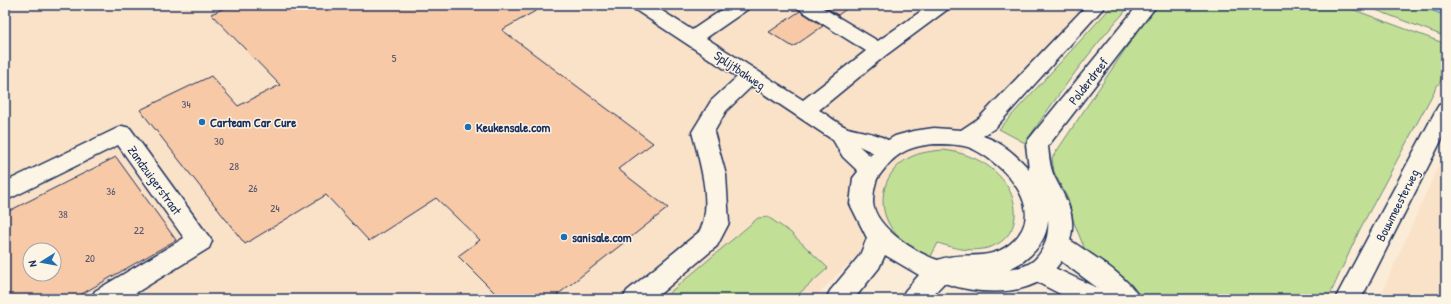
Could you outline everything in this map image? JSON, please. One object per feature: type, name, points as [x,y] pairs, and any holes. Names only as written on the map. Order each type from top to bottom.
[{"type":"main road","name":"Splijtbakweg","points":[[640,5],[841,134],[869,140],[887,150]]},
{"type":"main road","points":[[693,38],[742,5]]},
{"type":"main road","points":[[805,5],[879,50]]},
{"type":"main road","points":[[804,110],[879,50],[942,5]]},
{"type":"main road","points":[[965,138],[987,123],[1097,5]]},
{"type":"main road","name":"Polderdreef","points":[[1058,245],[1061,228],[1059,212],[1043,176],[1038,160],[1037,145],[1148,5]]},
{"type":"main road","points":[[636,299],[708,239],[717,223],[715,175],[703,132],[718,106],[750,77]]},
{"type":"main road","name":"Bouwmeesterweg","points":[[1348,299],[1446,110]]},
{"type":"main road","name":"Zandzuigerstraat","points":[[5,192],[122,134],[200,240],[104,299]]},
{"type":"main road","name":"Splijtbakweg","points":[[841,134],[851,151],[869,168]]},
{"type":"main road","points":[[944,136],[965,138],[997,153],[1022,175],[1036,202],[1037,216],[1035,229],[1028,241],[1018,252],[1004,260],[976,267],[950,266],[939,287],[897,260],[878,241],[868,226],[863,211],[862,189],[869,168],[887,150],[903,142],[923,137],[944,136]]},
{"type":"main road","points":[[1035,229],[1106,280],[1127,299]]},
{"type":"main road","points":[[839,299],[870,260],[878,241]]},
{"type":"main road","points":[[914,299],[939,287],[973,289],[998,288],[1020,281],[1038,271],[1050,259],[1058,245]]},
{"type":"main road","points":[[1038,271],[1094,299]]},
{"type":"shaded area","points":[[5,5],[1113,5],[813,299],[5,299]]},
{"type":"shaded area","points":[[1446,148],[1446,299],[1379,299]]},
{"type":"green space","points":[[1113,5],[1131,5],[1116,21],[1062,90],[1025,143],[999,129]]},
{"type":"green space","points":[[1157,5],[1341,5],[1446,44],[1446,74],[1437,86],[1360,229],[1328,299],[1145,299],[1106,270],[1085,250],[1073,220],[1068,199],[1054,172],[1052,158],[1147,17]]},
{"type":"green space","points":[[1363,5],[1418,5],[1446,16],[1446,37]]},
{"type":"green space","points":[[943,150],[975,159],[998,174],[1011,194],[1015,214],[1010,232],[995,245],[971,250],[938,243],[929,260],[909,246],[892,229],[887,219],[883,198],[885,187],[889,178],[895,169],[903,162],[913,156]]},
{"type":"green space","points":[[768,217],[790,232],[828,268],[793,299],[662,299],[758,218]]},
{"type":"water","points":[[1418,5],[1446,5],[1446,16]]},
{"type":"building","points":[[232,5],[546,5],[502,30],[653,143],[618,169],[668,208],[552,299],[501,299],[458,256],[480,240],[436,198],[369,241],[326,195],[245,244],[140,110],[211,76],[238,106],[280,85],[211,14]]},
{"type":"building","points":[[821,5],[852,5],[838,15]]},
{"type":"building","points":[[800,11],[823,26],[793,47],[769,32]]},
{"type":"building","points":[[116,157],[176,240],[73,299],[5,299],[5,213]]},
{"type":"place","name":"Carteam Car Cure","points":[[202,122]]},
{"type":"place","name":"Keukensale.com","points":[[468,127]]},
{"type":"place","name":"sanisale.com","points":[[564,237]]}]
